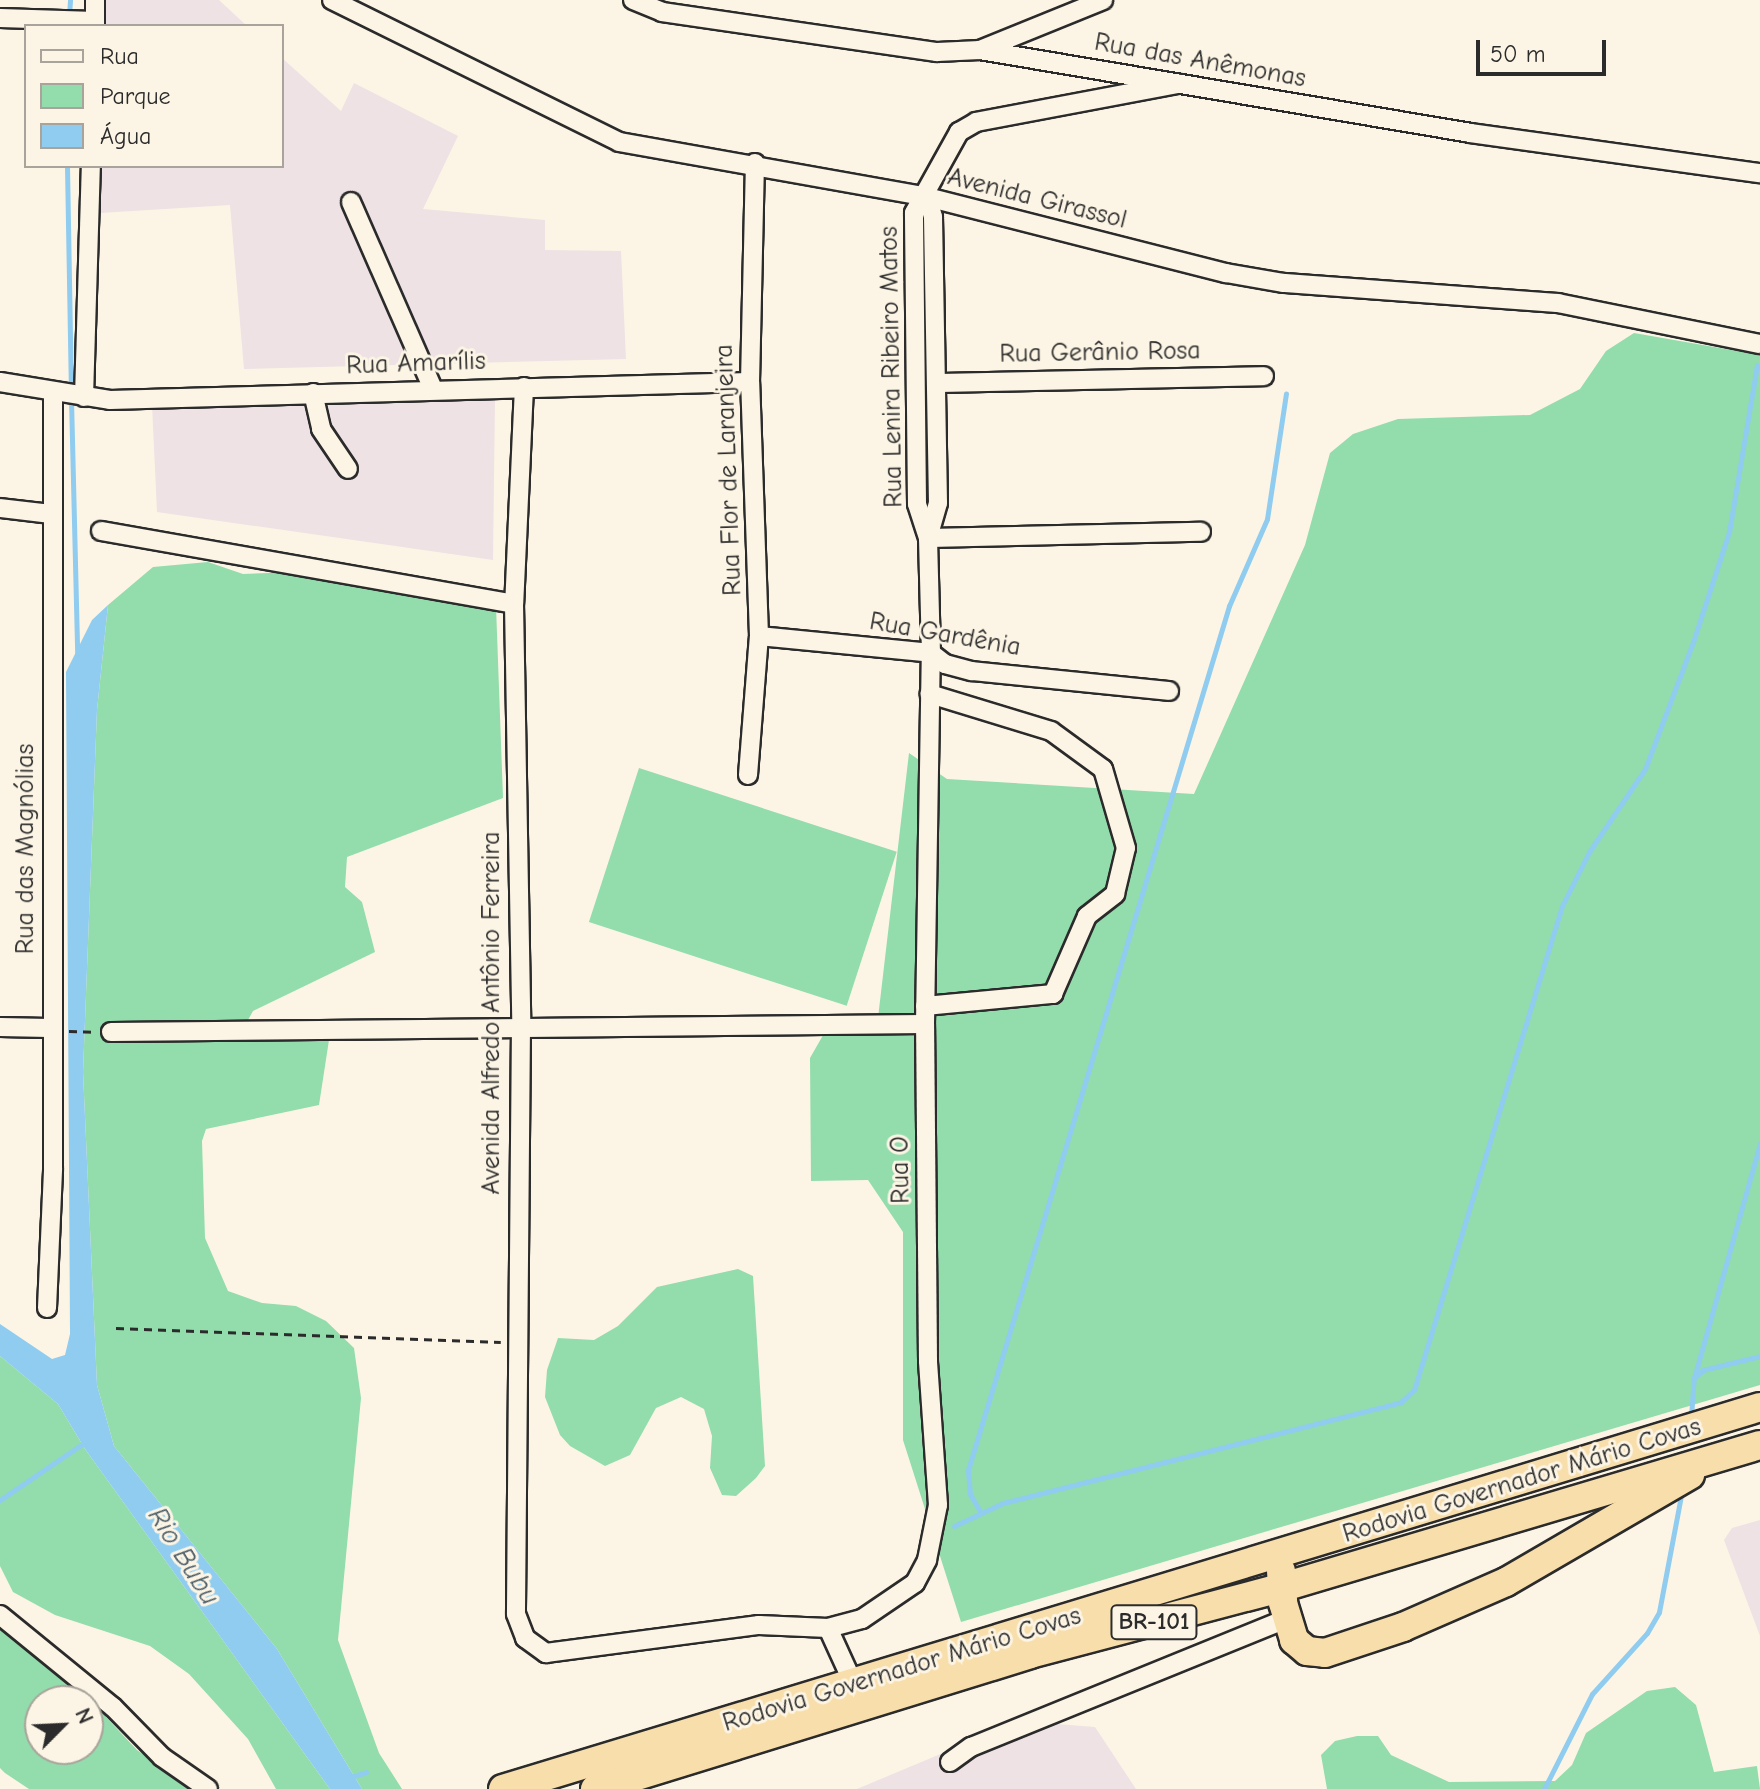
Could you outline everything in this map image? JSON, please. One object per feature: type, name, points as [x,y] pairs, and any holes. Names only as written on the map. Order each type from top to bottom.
[{"type":"highway","name":"Rodovia Governador Mário Covas","points":[[503,1789],[1602,1458],[1760,1407]]},
{"type":"highway","name":"Rodovia Governador Mário Covas","points":[[595,1789],[1030,1654],[1280,1588],[1760,1445]]},
{"type":"highway","points":[[1602,1458],[1563,1484],[1289,1564],[1280,1575],[1280,1588],[1294,1640],[1307,1651],[1325,1653],[1363,1642],[1557,1556],[1714,1458]]},
{"type":"street","points":[[0,18],[90,22],[95,0]]},
{"type":"street","name":"Avenida Girassol","points":[[332,0],[619,142],[755,163],[927,197],[1226,273],[1284,283],[1558,303],[1760,344]]},
{"type":"street","name":"Rua das Anêmonas","points":[[633,0],[662,12],[937,52],[980,50],[1470,133],[1760,173]]},
{"type":"street","points":[[980,50],[1103,0]]},
{"type":"street","name":"Rua Lenira Ribeiro Matos","points":[[931,653],[928,538],[917,504],[914,213],[927,197],[959,132],[976,122],[1178,84]]},
{"type":"street","name":"Rua Flor de Laranjeira","points":[[748,775],[759,636],[750,382],[755,163]]},
{"type":"street","name":"Rua das Magnólias","points":[[47,1308],[55,1029],[51,514],[68,394],[91,168]]},
{"type":"street","name":"Rua Lenira Ribeiro Matos","points":[[927,197],[933,217],[938,503],[928,538]]},
{"type":"street","points":[[351,202],[433,389]]},
{"type":"street","name":"Rua Gerânio Rosa","points":[[937,383],[1264,376]]},
{"type":"street","name":"Rua Amarílis","points":[[0,382],[68,394],[313,393],[750,382]]},
{"type":"street","name":"Avenida Alfredo Antônio Ferreira","points":[[524,387],[514,604],[521,1024],[516,1614],[525,1638]]},
{"type":"street","points":[[313,393],[321,429],[348,469]]},
{"type":"street","points":[[0,508],[51,514]]},
{"type":"street","points":[[101,531],[514,604]]},
{"type":"street","points":[[928,538],[1201,532]]},
{"type":"street","name":"Rua Gardênia","points":[[759,636],[931,653],[945,664],[972,671],[1169,691]]},
{"type":"street","name":"Rua O","points":[[525,1638],[535,1648],[556,1653],[759,1625],[828,1628],[862,1619],[896,1601],[915,1583],[935,1533],[925,1015],[931,653]]},
{"type":"street","points":[[111,1032],[925,1015],[1053,994],[1087,916],[1115,894],[1126,848],[1103,769],[1051,731],[930,694]]},
{"type":"street","points":[[0,1027],[55,1029]]},
{"type":"street","points":[[0,1615],[113,1707],[162,1757],[208,1789]]},
{"type":"street","points":[[950,1762],[971,1747],[1287,1619]]},
{"type":"street","points":[[828,1628],[854,1685]]},
{"type":"path","points":[[55,1029],[90,1032]]},
{"type":"path","points":[[116,1328],[517,1343]]},
{"type":"shaded area","points":[[106,0],[219,0],[245,24],[105,24]]},
{"type":"shaded area","points":[[284,60],[341,111],[354,83],[458,136],[423,209],[545,220],[545,250],[621,251],[626,359],[244,369],[230,205],[100,213],[101,168],[284,168]]},
{"type":"shaded area","points":[[495,399],[493,560],[157,512],[152,405]]},
{"type":"shaded area","points":[[1760,1520],[1760,1636],[1724,1540],[1732,1528]]},
{"type":"shaded area","points":[[1019,1721],[1095,1727],[1136,1789],[857,1789]]},
{"type":"green space","points":[[1634,333],[1760,355],[1760,1385],[961,1622],[903,1440],[903,1232],[868,1180],[811,1181],[810,1058],[834,1016],[878,1018],[909,753],[947,779],[1194,794],[1305,545],[1330,453],[1353,434],[1398,419],[1530,415],[1580,389],[1606,351]]},
{"type":"green space","points":[[208,562],[243,574],[301,572],[496,606],[503,798],[347,857],[345,887],[362,902],[375,952],[253,1011],[243,1029],[331,1027],[319,1105],[206,1129],[202,1141],[205,1238],[228,1291],[262,1303],[296,1306],[326,1321],[354,1348],[361,1398],[338,1640],[379,1753],[402,1789],[362,1789],[277,1649],[114,1446],[97,1385],[83,1072],[97,710],[108,605],[153,567]]},
{"type":"green space","points":[[639,768],[897,852],[847,1006],[589,922]]},
{"type":"green space","points":[[738,1269],[753,1276],[765,1466],[756,1478],[736,1496],[722,1495],[710,1468],[712,1436],[704,1409],[681,1397],[656,1408],[630,1455],[605,1466],[570,1446],[560,1435],[545,1397],[547,1370],[558,1338],[594,1340],[618,1326],[657,1287]]},
{"type":"green space","points":[[0,1356],[58,1404],[85,1449],[330,1789],[276,1789],[248,1739],[189,1674],[150,1646],[55,1615],[13,1592],[0,1566]]},
{"type":"green space","points":[[0,1623],[76,1685],[24,1685],[24,1765],[104,1765],[104,1715],[137,1750],[192,1789],[29,1789],[0,1768]]},
{"type":"green space","points":[[1675,1687],[1696,1705],[1714,1772],[1757,1766],[1760,1789],[1327,1789],[1321,1755],[1335,1741],[1357,1736],[1378,1736],[1391,1755],[1449,1782],[1555,1781],[1572,1765],[1586,1733],[1647,1691]]},
{"type":"water","name":"Rio Bubu","points":[[108,605],[97,710],[83,1072],[97,1385],[114,1446],[277,1649],[362,1789],[330,1789],[85,1449],[58,1404],[0,1356],[0,1324],[52,1359],[65,1355],[70,1334],[66,672],[92,620]]},
{"type":"waterway","points":[[69,15],[70,0]]},
{"type":"waterway","points":[[67,168],[71,389]]},
{"type":"waterway","points":[[954,1526],[1003,1503],[1401,1402],[1414,1390],[1562,906],[1589,852],[1645,769],[1693,642],[1729,532],[1757,365]]},
{"type":"waterway","points":[[981,1513],[970,1494],[968,1470],[1229,606],[1267,519],[1286,393]]},
{"type":"waterway","points":[[71,399],[77,653]]},
{"type":"waterway","points":[[1691,1417],[1694,1378],[1760,1143]]},
{"type":"waterway","points":[[1695,1377],[1703,1370],[1760,1356]]},
{"type":"waterway","points":[[0,1500],[85,1442]]},
{"type":"waterway","points":[[1544,1789],[1592,1694],[1647,1633],[1659,1612],[1682,1490]]},
{"type":"waterway","points":[[348,1778],[366,1772]]}]
